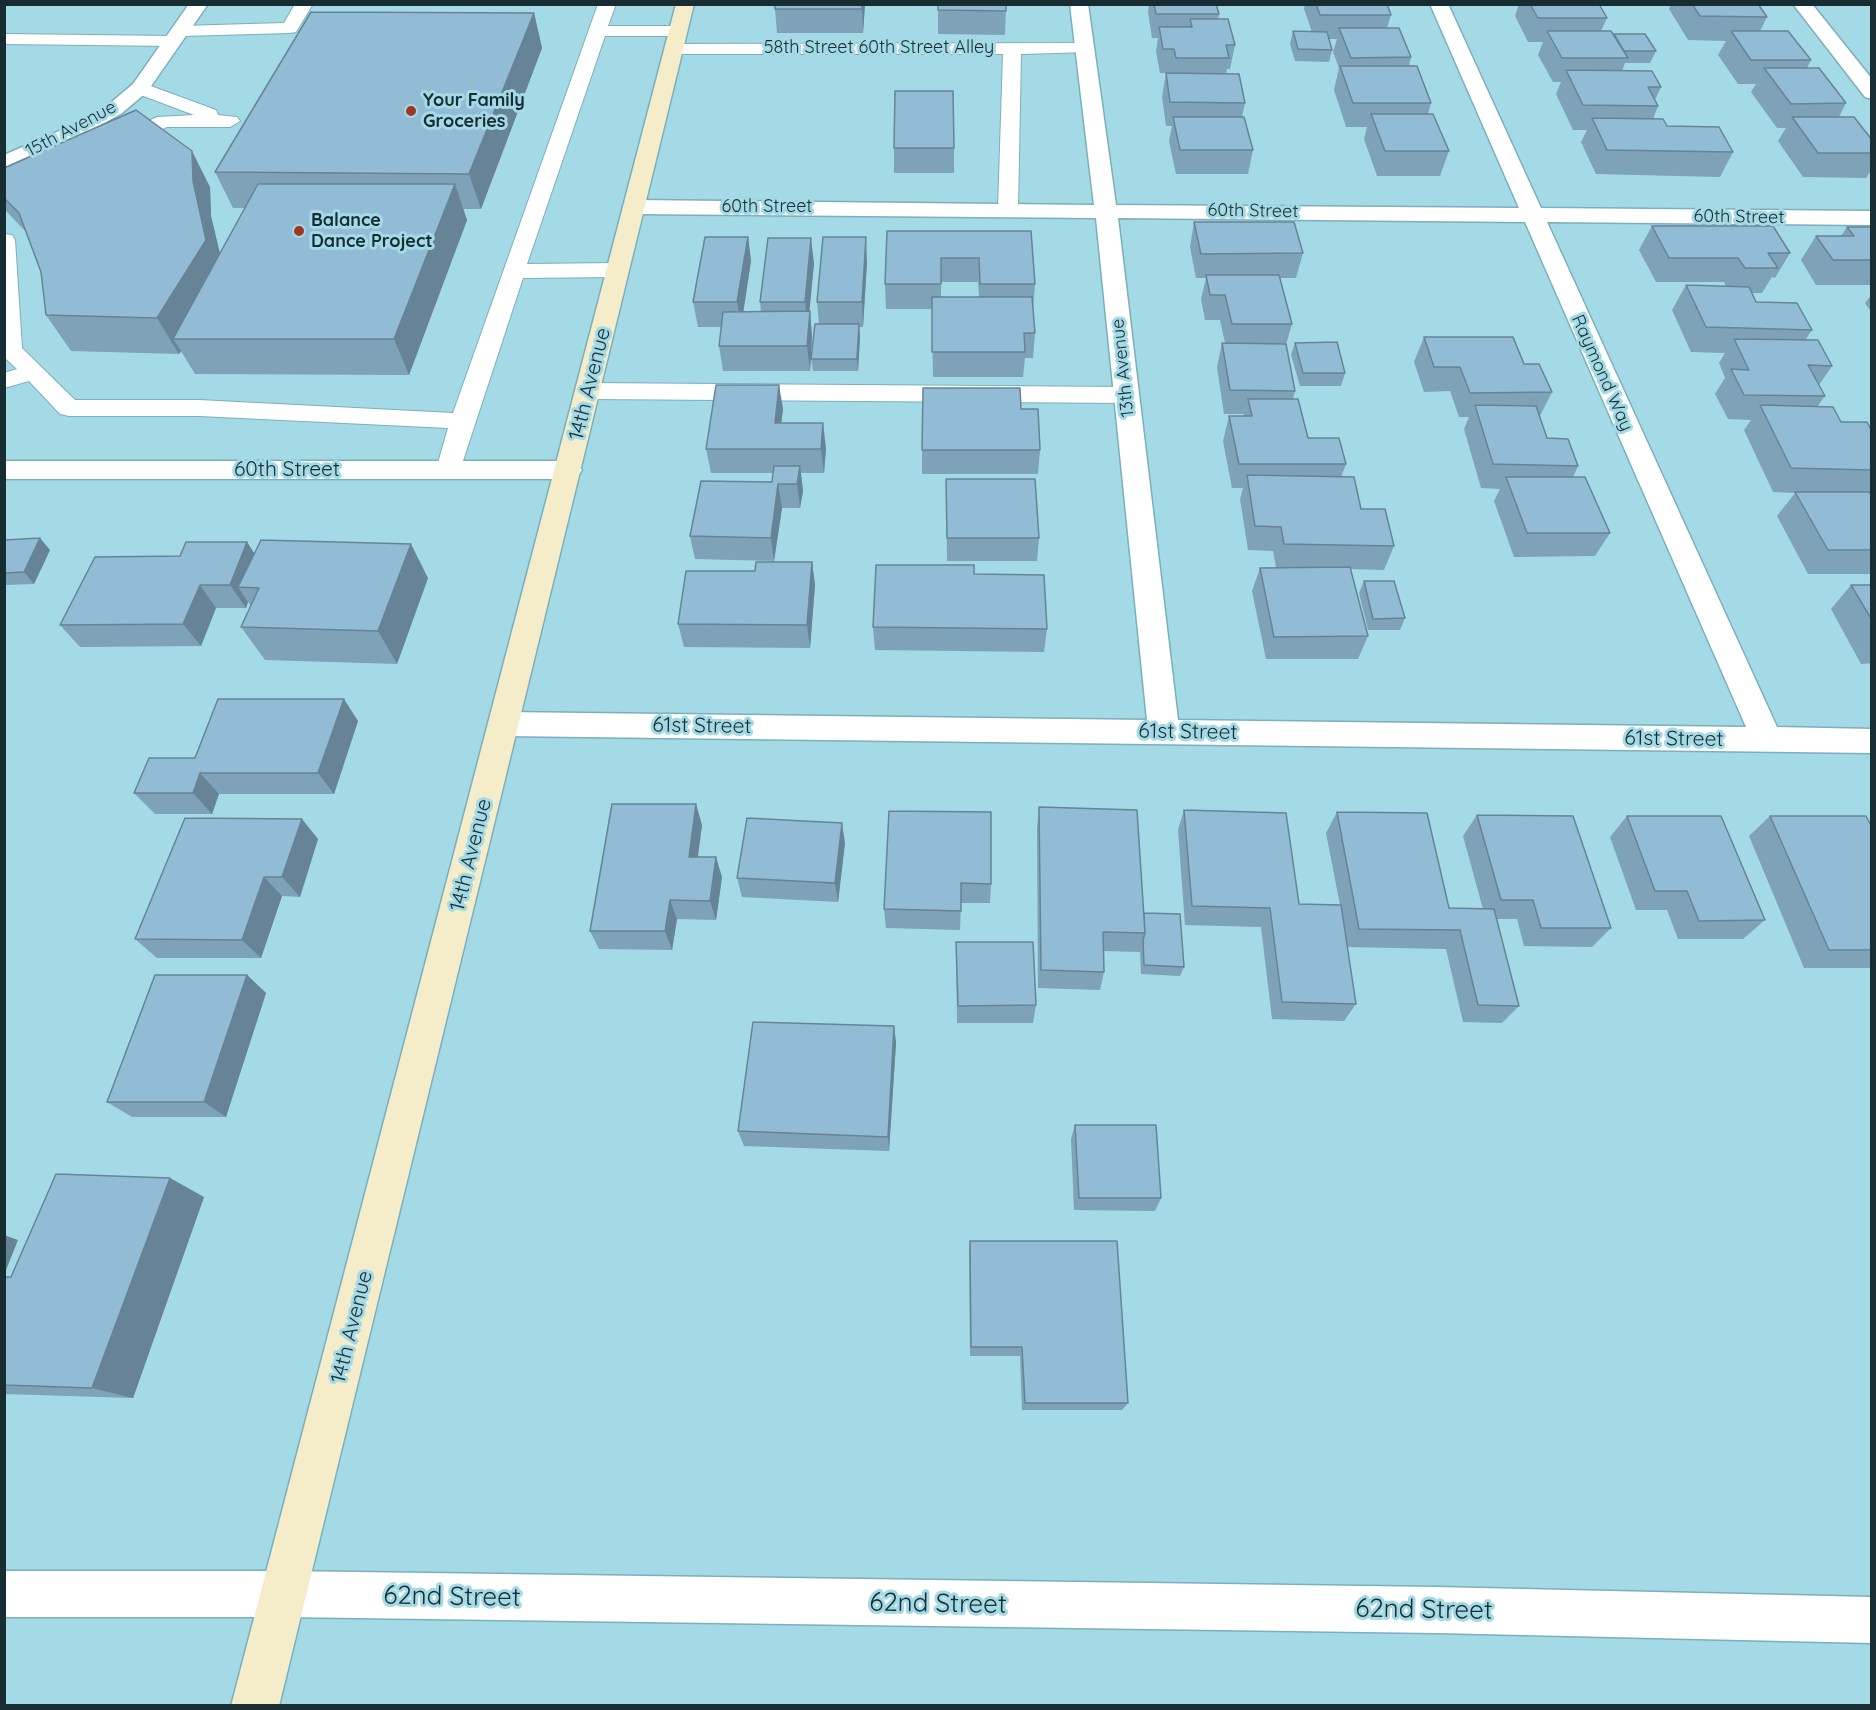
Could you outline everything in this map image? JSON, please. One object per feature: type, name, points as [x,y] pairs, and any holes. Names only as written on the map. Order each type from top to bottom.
[{"type":"street","name":"15th Avenue","points":[[4,163],[80,129],[115,109],[140,88],[199,4]]},
{"type":"street","name":"13th Avenue","points":[[1079,4],[1106,209],[1164,731]]},
{"type":"street","name":"Raymond Way","points":[[1439,4],[1767,740]]},
{"type":"street","points":[[1802,4],[1872,93]]},
{"type":"street","name":"14th Avenue","points":[[255,1706],[505,724],[679,28]]},
{"type":"street","name":"60th Street","points":[[634,207],[1106,209],[1872,218]]},
{"type":"street","name":"60th Street","points":[[4,470],[568,470]]},
{"type":"street","name":"61st Street","points":[[505,724],[1872,741]]},
{"type":"street","name":"62nd Street","points":[[4,1594],[284,1594],[1424,1610],[1872,1620]]},
{"type":"lane","points":[[4,39],[177,36],[290,28],[304,4]]},
{"type":"lane","points":[[449,470],[462,421],[607,4]]},
{"type":"lane","name":"58th Street 60th Street Alley","points":[[598,31],[679,28],[1012,48],[1084,48]]},
{"type":"lane","points":[[1008,209],[1012,48]]},
{"type":"lane","points":[[100,150],[164,121],[230,121],[140,88]]},
{"type":"lane","points":[[4,240],[11,350],[69,408],[199,408],[462,421]]},
{"type":"lane","points":[[515,271],[618,270]]},
{"type":"lane","points":[[4,381],[33,372]]},
{"type":"lane","points":[[588,391],[1126,395]]},
{"type":"building","points":[[775,4],[862,4],[862,9],[775,9]]},
{"type":"building","points":[[938,4],[1006,4],[1006,11],[938,10]]},
{"type":"building","points":[[1154,4],[1216,4],[1219,14],[1156,14]]},
{"type":"building","points":[[1316,4],[1387,4],[1391,15],[1320,15]]},
{"type":"building","points":[[1530,4],[1599,4],[1607,18],[1538,18]]},
{"type":"building","points":[[1692,4],[1758,4],[1767,17],[1700,16]]},
{"type":"building","points":[[311,12],[534,13],[469,174],[215,172]]},
{"type":"building","points":[[1190,19],[1228,19],[1235,45],[1226,45],[1229,58],[1176,58],[1174,49],[1163,49],[1159,27],[1192,27]]},
{"type":"building","points":[[1339,28],[1399,28],[1411,57],[1351,58]]},
{"type":"building","points":[[1293,31],[1327,32],[1332,50],[1298,49]]},
{"type":"building","points":[[1547,31],[1611,31],[1628,58],[1562,58]]},
{"type":"building","points":[[1731,31],[1788,31],[1811,60],[1751,60]]},
{"type":"building","points":[[1614,34],[1645,34],[1656,51],[1624,51]]},
{"type":"building","points":[[1340,66],[1417,66],[1431,103],[1353,103]]},
{"type":"building","points":[[1764,68],[1819,68],[1846,103],[1791,104]]},
{"type":"building","points":[[1566,70],[1652,71],[1661,87],[1648,87],[1658,106],[1583,105]]},
{"type":"building","points":[[1166,73],[1239,74],[1245,103],[1170,102]]},
{"type":"building","points":[[895,91],[953,91],[954,148],[894,148]]},
{"type":"building","points":[[136,110],[192,151],[193,181],[206,240],[157,318],[46,315],[41,272],[19,213],[4,198],[4,168]]},
{"type":"building","points":[[1371,114],[1433,114],[1449,151],[1385,151]]},
{"type":"building","points":[[1173,117],[1244,117],[1253,150],[1180,150]]},
{"type":"building","points":[[1792,117],[1854,117],[1872,140],[1872,153],[1818,153]]},
{"type":"building","points":[[1592,118],[1663,119],[1667,126],[1719,127],[1733,152],[1607,150]]},
{"type":"building","points":[[258,184],[455,184],[394,339],[173,339]]},
{"type":"building","points":[[1194,222],[1294,222],[1303,253],[1201,254]]},
{"type":"building","points":[[1652,226],[1773,226],[1790,253],[1768,253],[1778,268],[1745,268],[1738,258],[1669,258]]},
{"type":"building","points":[[1847,227],[1872,227],[1872,260],[1833,260],[1816,236],[1854,236]]},
{"type":"building","points":[[887,231],[1031,231],[1035,284],[980,284],[979,258],[941,258],[941,284],[885,284]]},
{"type":"building","points":[[705,237],[748,237],[737,302],[693,302]]},
{"type":"building","points":[[823,237],[866,237],[862,302],[817,302]]},
{"type":"building","points":[[768,238],[811,238],[805,302],[760,302]]},
{"type":"building","points":[[1206,275],[1279,275],[1292,324],[1232,324],[1225,295],[1210,295]]},
{"type":"building","points":[[1686,285],[1749,287],[1756,302],[1797,303],[1812,330],[1706,327]]},
{"type":"building","points":[[932,297],[1032,297],[1035,333],[1024,333],[1025,352],[932,352]]},
{"type":"building","points":[[810,311],[807,346],[719,346],[723,312]]},
{"type":"building","points":[[815,324],[859,324],[857,359],[811,359]]},
{"type":"building","points":[[1424,337],[1513,337],[1524,364],[1539,364],[1552,392],[1470,393],[1460,367],[1434,367]]},
{"type":"building","points":[[1734,339],[1818,340],[1832,366],[1808,365],[1825,396],[1744,395],[1731,369],[1749,370]]},
{"type":"building","points":[[1337,342],[1345,373],[1303,373],[1295,343]]},
{"type":"building","points":[[1222,343],[1286,344],[1295,391],[1230,390]]},
{"type":"building","points":[[716,385],[779,385],[775,423],[823,423],[821,449],[706,449]]},
{"type":"building","points":[[923,388],[1020,388],[1021,409],[1038,409],[1040,450],[922,450]]},
{"type":"building","points":[[1248,399],[1298,399],[1308,438],[1339,438],[1346,464],[1239,464],[1229,416],[1252,416]]},
{"type":"building","points":[[1475,405],[1536,406],[1547,438],[1568,439],[1578,466],[1493,464]]},
{"type":"building","points":[[1760,405],[1833,407],[1841,422],[1867,422],[1872,431],[1872,470],[1791,468]]},
{"type":"building","points":[[774,466],[800,466],[797,484],[778,484],[771,538],[690,536],[701,481],[772,482]]},
{"type":"building","points":[[1247,475],[1354,477],[1361,509],[1385,509],[1394,546],[1284,544],[1281,527],[1255,526]]},
{"type":"building","points":[[1506,477],[1585,477],[1610,533],[1527,533]]},
{"type":"building","points":[[946,479],[1035,479],[1039,538],[947,538]]},
{"type":"building","points":[[1795,492],[1869,492],[1872,496],[1872,550],[1828,550]]},
{"type":"building","points":[[40,538],[24,572],[4,573],[5,540]]},
{"type":"building","points":[[261,540],[411,544],[378,631],[241,627],[259,588],[238,587]]},
{"type":"building","points":[[186,542],[247,542],[230,585],[200,585],[183,624],[60,625],[95,557],[180,556]]},
{"type":"building","points":[[756,562],[812,562],[807,625],[678,624],[686,571],[755,571]]},
{"type":"building","points":[[876,565],[974,565],[974,574],[1044,575],[1047,629],[873,627]]},
{"type":"building","points":[[1350,567],[1368,636],[1274,637],[1260,568]]},
{"type":"building","points":[[1364,581],[1394,581],[1405,618],[1373,619]]},
{"type":"building","points":[[1851,585],[1872,585],[1872,620]]},
{"type":"building","points":[[218,699],[344,699],[318,773],[200,773],[193,793],[134,793],[149,758],[195,758]]},
{"type":"building","points":[[612,804],[696,804],[689,857],[716,857],[710,901],[670,900],[665,931],[590,931]]},
{"type":"building","points":[[1039,807],[1137,810],[1145,933],[1103,932],[1104,972],[1041,970]]},
{"type":"building","points":[[1184,810],[1286,813],[1299,904],[1341,905],[1356,1004],[1282,1002],[1270,908],[1192,906]]},
{"type":"building","points":[[889,811],[991,812],[991,884],[961,883],[961,911],[884,909]]},
{"type":"building","points":[[1337,812],[1427,813],[1449,908],[1494,909],[1519,1006],[1478,1005],[1460,930],[1359,929]]},
{"type":"building","points":[[1477,815],[1573,816],[1611,928],[1541,928],[1533,900],[1501,900]]},
{"type":"building","points":[[1627,816],[1721,816],[1765,920],[1699,921],[1687,891],[1655,891]]},
{"type":"building","points":[[1770,816],[1866,816],[1872,827],[1872,950],[1829,950]]},
{"type":"building","points":[[185,818],[302,819],[282,877],[264,877],[242,940],[135,939]]},
{"type":"building","points":[[747,818],[842,823],[835,883],[737,878]]},
{"type":"building","points":[[1144,913],[1180,914],[1184,967],[1144,965]]},
{"type":"building","points":[[956,942],[1033,942],[1036,1005],[958,1006]]},
{"type":"building","points":[[155,975],[247,975],[204,1102],[107,1102]]},
{"type":"building","points":[[753,1022],[894,1026],[888,1137],[738,1131]]},
{"type":"building","points":[[1075,1125],[1156,1125],[1161,1198],[1079,1198]]},
{"type":"building","points":[[56,1174],[170,1178],[92,1388],[4,1385],[4,1277],[11,1277]]},
{"type":"building","points":[[970,1241],[1117,1241],[1128,1403],[1025,1403],[1022,1347],[971,1347]]},
{"type":"place","name":"Your Family Groceries","points":[[411,111]]},
{"type":"place","name":"Balance Dance Project","points":[[299,231]]}]
